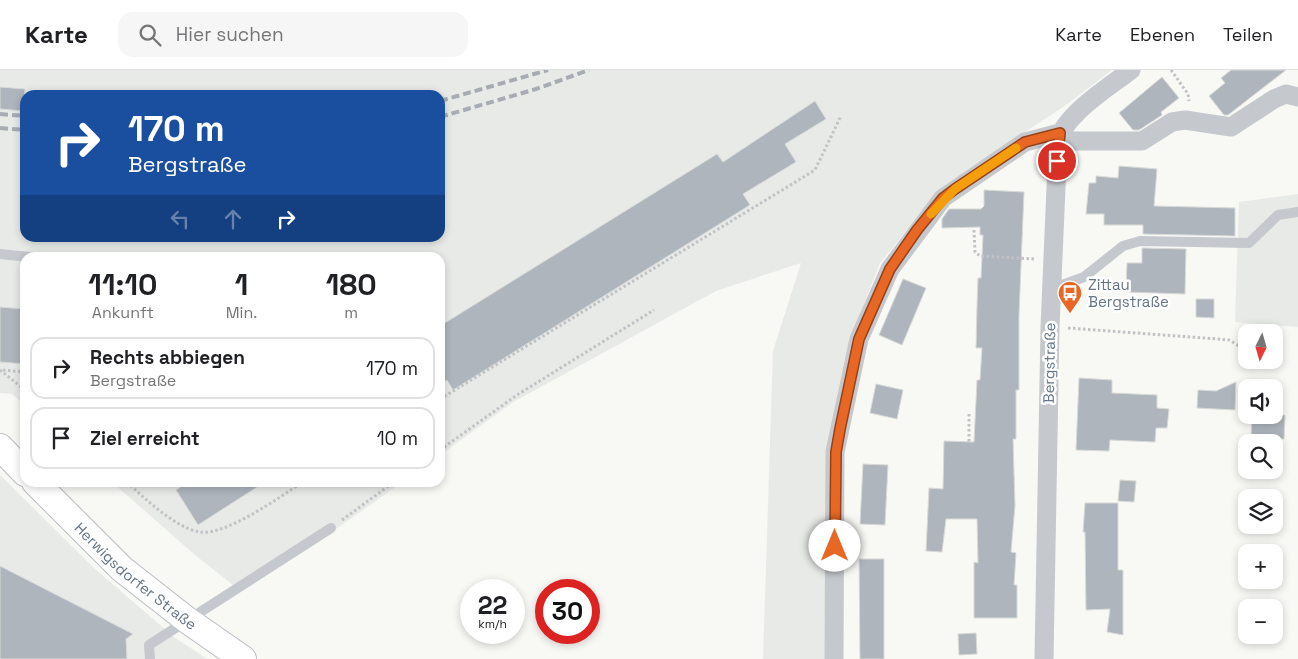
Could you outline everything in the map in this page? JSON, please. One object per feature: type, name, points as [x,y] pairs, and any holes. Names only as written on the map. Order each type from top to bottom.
[{"type":"street","points":[[1059,137],[1084,106],[1131,70]]},
{"type":"street","points":[[834,659],[836,452],[859,339],[890,269],[943,198],[1025,142],[1059,137],[1142,141],[1172,122],[1186,120],[1231,127],[1274,99],[1286,94],[1298,97]]},
{"type":"street","name":"Bergstraße","points":[[1044,659],[1051,289],[1059,137]]},
{"type":"street","points":[[0,447],[20,467]]},
{"type":"street","name":"Herwigsdorfer Straße","points":[[40,487],[122,569],[187,620],[243,659]]},
{"type":"lane","points":[[1051,289],[1084,277],[1123,246],[1140,240],[1249,243],[1278,215],[1298,212]]},
{"type":"lane","points":[[0,254],[20,256]]},
{"type":"lane","points":[[150,659],[149,645],[331,528]]},
{"type":"path","points":[[1171,70],[1188,94],[1190,107]]},
{"type":"path","points":[[445,396],[815,170],[841,116]]},
{"type":"path","points":[[974,230],[975,252],[980,256],[1052,260]]},
{"type":"path","points":[[445,446],[517,395],[654,310]]},
{"type":"path","points":[[1050,327],[1218,338],[1229,340],[1238,345]]},
{"type":"path","points":[[1,370],[20,372]]},
{"type":"path","points":[[1,370],[20,386]]},
{"type":"path","points":[[968,414],[969,444]]},
{"type":"path","points":[[132,487],[146,500],[182,524],[201,532],[219,530],[248,517],[296,487]]},
{"type":"path","points":[[331,528],[387,487]]},
{"type":"shaded area","points":[[0,70],[1112,70],[1066,105],[942,187],[880,263],[852,334],[828,451],[832,659],[763,659],[773,351],[801,263],[716,291],[515,401],[445,451],[445,252],[20,252],[20,401],[12,394],[0,393]]},
{"type":"shaded area","points":[[1298,194],[1298,327],[1283,326],[1283,324],[1235,322],[1239,202]]},
{"type":"shaded area","points":[[0,475],[94,568],[174,637],[207,659],[0,659]]},
{"type":"shaded area","points":[[118,487],[395,487],[319,541],[233,585],[195,555]]},
{"type":"building","points":[[1231,70],[1286,70],[1228,115],[1224,115],[1209,96],[1225,83],[1221,78]]},
{"type":"building","points":[[1162,77],[1179,98],[1161,112],[1162,115],[1139,130],[1133,130],[1119,113]]},
{"type":"building","points":[[0,87],[25,89],[20,90],[20,111],[0,109]]},
{"type":"building","points":[[815,101],[826,119],[785,144],[796,162],[743,194],[750,205],[453,390],[447,380],[445,381],[445,323],[717,154],[723,162]]},
{"type":"building","points":[[1119,166],[1157,169],[1154,206],[1235,208],[1235,236],[1143,234],[1143,225],[1104,225],[1104,214],[1086,214],[1089,183],[1096,183],[1096,176],[1118,178]]},
{"type":"building","points":[[984,190],[1024,192],[1019,315],[1019,390],[1016,390],[1016,439],[1013,439],[1015,506],[1011,552],[1016,553],[1014,585],[1017,585],[1017,618],[974,618],[974,562],[978,563],[977,519],[946,519],[942,552],[926,551],[929,488],[943,489],[944,441],[974,442],[977,380],[980,380],[982,348],[976,348],[978,278],[981,278],[983,235],[980,235],[980,227],[942,228],[942,219],[949,209],[981,209],[984,206]]},
{"type":"building","points":[[1142,248],[1186,249],[1185,294],[1126,292],[1127,263],[1142,263]]},
{"type":"building","points":[[903,279],[926,288],[902,345],[879,335]]},
{"type":"building","points":[[1196,299],[1214,299],[1214,318],[1196,317]]},
{"type":"building","points":[[0,307],[20,309],[20,364],[0,362]]},
{"type":"building","points":[[1079,378],[1112,380],[1112,393],[1157,395],[1157,408],[1169,409],[1167,428],[1156,428],[1155,442],[1110,440],[1109,451],[1076,450]]},
{"type":"building","points":[[1236,382],[1235,410],[1197,408],[1198,390],[1216,391]]},
{"type":"building","points":[[876,384],[903,390],[897,419],[870,413]]},
{"type":"building","points":[[1283,415],[1285,415],[1284,439],[1283,434],[1251,434],[1252,424],[1283,424]]},
{"type":"building","points":[[863,464],[888,465],[885,525],[860,524]]},
{"type":"building","points":[[1120,480],[1136,481],[1134,502],[1118,501]]},
{"type":"building","points":[[180,487],[257,487],[198,525],[176,490]]},
{"type":"building","points":[[1085,503],[1118,503],[1118,570],[1123,570],[1123,635],[1107,632],[1110,609],[1086,610],[1085,532],[1083,532]]},
{"type":"building","points":[[859,559],[884,559],[884,659],[860,659]]},
{"type":"building","points":[[0,566],[133,634],[126,639],[127,659],[0,659]]},
{"type":"building","points":[[976,633],[977,654],[959,655],[958,634]]},
{"type":"railway","points":[[445,100],[548,70]]},
{"type":"railway","points":[[445,116],[536,89],[589,70]]},
{"type":"railway","points":[[0,114],[20,116]]},
{"type":"railway","points":[[0,128],[20,130]]},
{"type":"slow traffic","points":[[931,214],[943,198],[1016,148]]},
{"type":"place","name":"Zittau Bergstraße","points":[[1070,314]]},
{"type":"route","points":[[835,546],[836,452],[840,429],[859,339],[890,269],[917,230],[943,198],[1025,142],[1060,133],[1057,161]]}]
